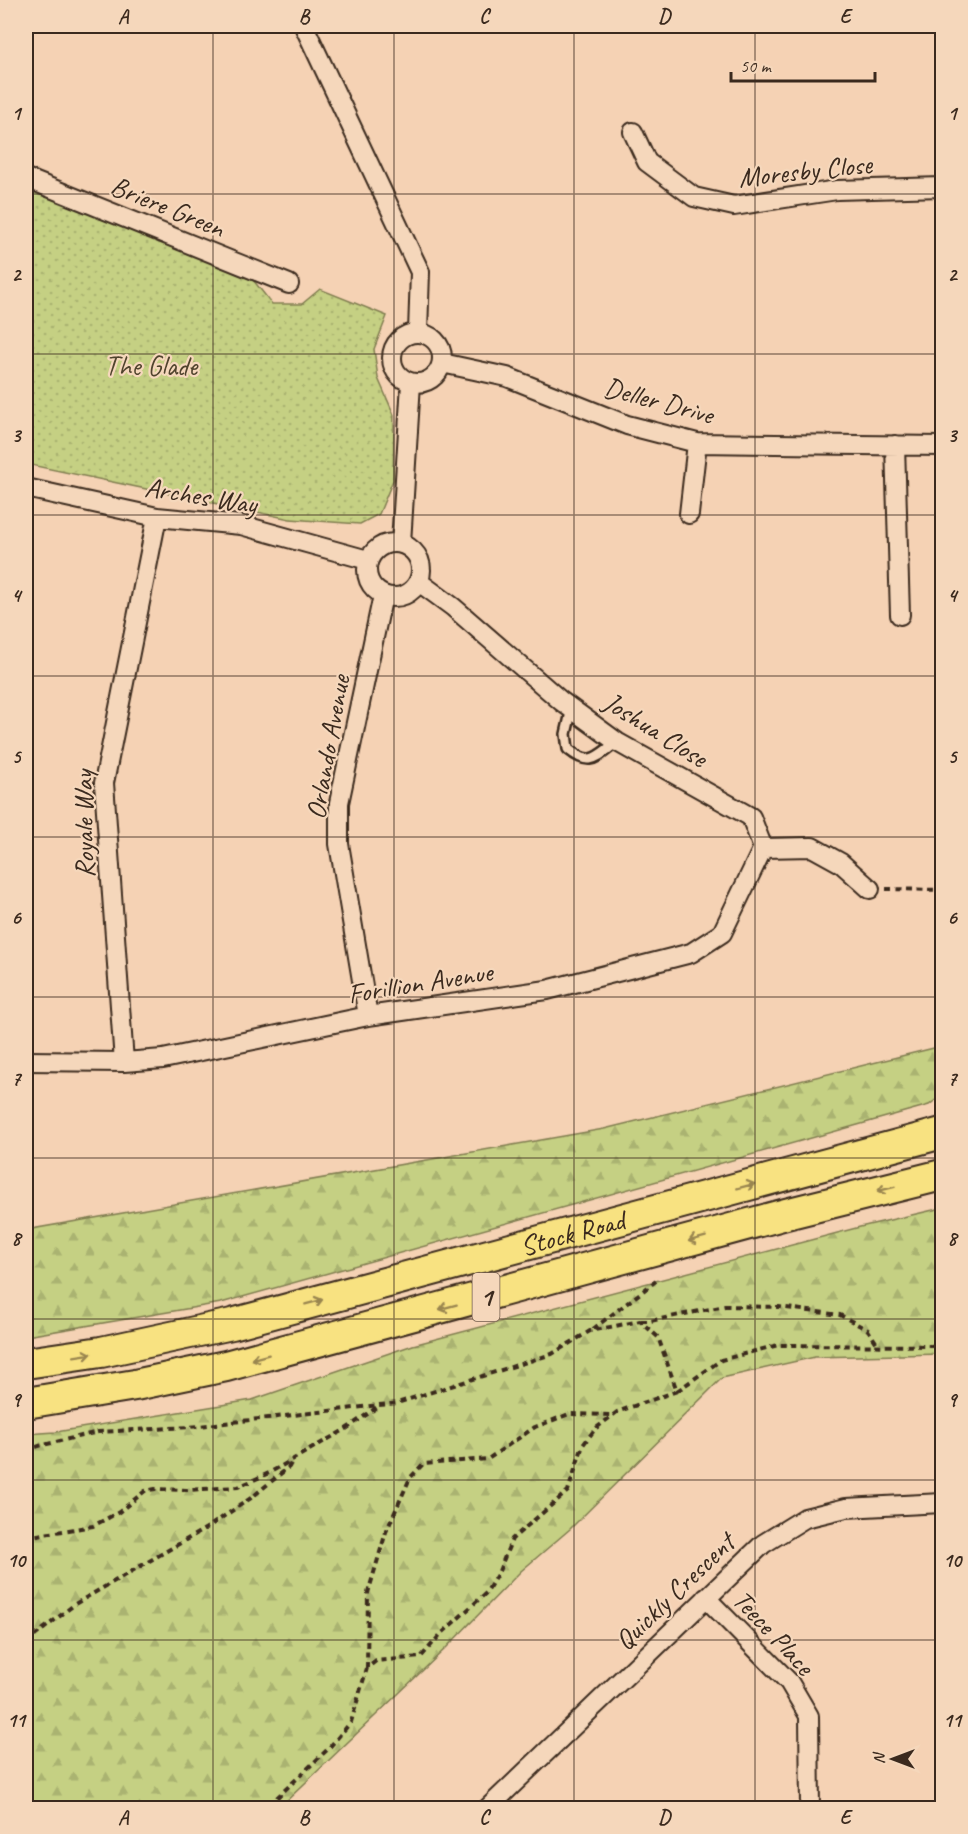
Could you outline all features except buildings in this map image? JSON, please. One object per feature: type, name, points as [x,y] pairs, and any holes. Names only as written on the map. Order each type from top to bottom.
[{"type":"highway","name":"Stock Road","points":[[26,1364],[101,1352],[232,1324],[942,1133]]},
{"type":"highway","name":"Stock Road","points":[[26,1403],[135,1385],[226,1366],[942,1174]]},
{"type":"street","points":[[304,26],[420,272],[418,333]]},
{"type":"street","name":"Moresby Close","points":[[633,132],[647,162],[694,197],[734,206],[837,190],[942,187]]},
{"type":"street","name":"Briere Green","points":[[26,178],[290,284]]},
{"type":"street","points":[[418,333],[429,336],[437,343],[442,352],[442,363],[436,376],[424,383],[411,383],[399,377],[393,367],[391,354],[396,343],[406,335],[418,333]]},
{"type":"street","name":"Deller Drive","points":[[442,363],[507,377],[627,424],[696,443],[942,446]]},
{"type":"street","points":[[401,543],[411,383]]},
{"type":"street","points":[[688,514],[696,443]]},
{"type":"street","points":[[895,445],[900,615]]},
{"type":"street","name":"Arches Way","points":[[26,489],[157,517],[241,525],[368,560]]},
{"type":"street","name":"Royale Way","points":[[124,1062],[104,783],[157,517]]},
{"type":"street","points":[[389,542],[401,543],[414,550],[420,562],[419,582],[409,594],[394,598],[382,595],[373,589],[367,576],[368,560],[377,547],[389,542]]},
{"type":"street","name":"Joshua Close","points":[[419,582],[453,607],[572,708],[616,742],[751,817],[763,848]]},
{"type":"street","name":"Orlando Avenue","points":[[369,1016],[339,844],[339,803],[382,595]]},
{"type":"street","points":[[763,848],[812,847],[841,863],[870,889]]},
{"type":"street","name":"Forillion Avenue","points":[[26,1061],[124,1062],[163,1059],[369,1016],[547,990],[691,953],[722,933],[763,848]]},
{"type":"street","name":"Quickly Crescent","points":[[488,1809],[763,1544],[805,1518],[846,1508],[942,1503]]},
{"type":"street","name":"Teece Place","points":[[706,1598],[789,1682],[810,1716],[810,1809]]},
{"type":"lane","points":[[572,708],[566,734],[567,742],[568,749],[579,759],[592,760],[616,742]]},
{"type":"path","points":[[870,889],[942,890]]},
{"type":"path","points":[[26,1451],[98,1431],[190,1427],[397,1403],[552,1354],[590,1331],[656,1281]]},
{"type":"path","points":[[590,1331],[725,1306],[779,1307],[840,1316],[868,1330],[879,1346]]},
{"type":"path","points":[[640,1321],[658,1337],[677,1391]]},
{"type":"path","points":[[367,1668],[376,1661],[421,1657],[440,1635],[486,1593],[513,1539],[568,1491],[583,1445],[595,1429],[616,1412],[677,1391],[722,1360],[778,1345],[942,1346]]},
{"type":"path","points":[[26,1537],[93,1526],[119,1512],[145,1491],[238,1487],[269,1473],[346,1429],[380,1405]]},
{"type":"path","points":[[266,1809],[328,1749],[351,1722],[367,1668],[368,1593],[386,1532],[410,1478],[423,1464],[489,1459],[535,1427],[568,1414],[612,1415]]},
{"type":"path","points":[[26,1643],[75,1604],[207,1527],[251,1498],[289,1467],[293,1459]]},
{"type":"green space","name":"The Glade","points":[[26,185],[246,271],[272,304],[302,304],[320,289],[387,316],[374,349],[378,378],[394,415],[393,480],[379,514],[360,524],[290,519],[26,464]]},
{"type":"green space","points":[[942,1046],[942,1095],[929,1105],[221,1303],[26,1336],[26,1230],[604,1129]]},
{"type":"green space","points":[[942,1208],[942,1354],[815,1357],[722,1378],[570,1529],[521,1571],[445,1649],[279,1808],[26,1808],[26,1434],[56,1432],[252,1400],[413,1345],[860,1227]]}]
